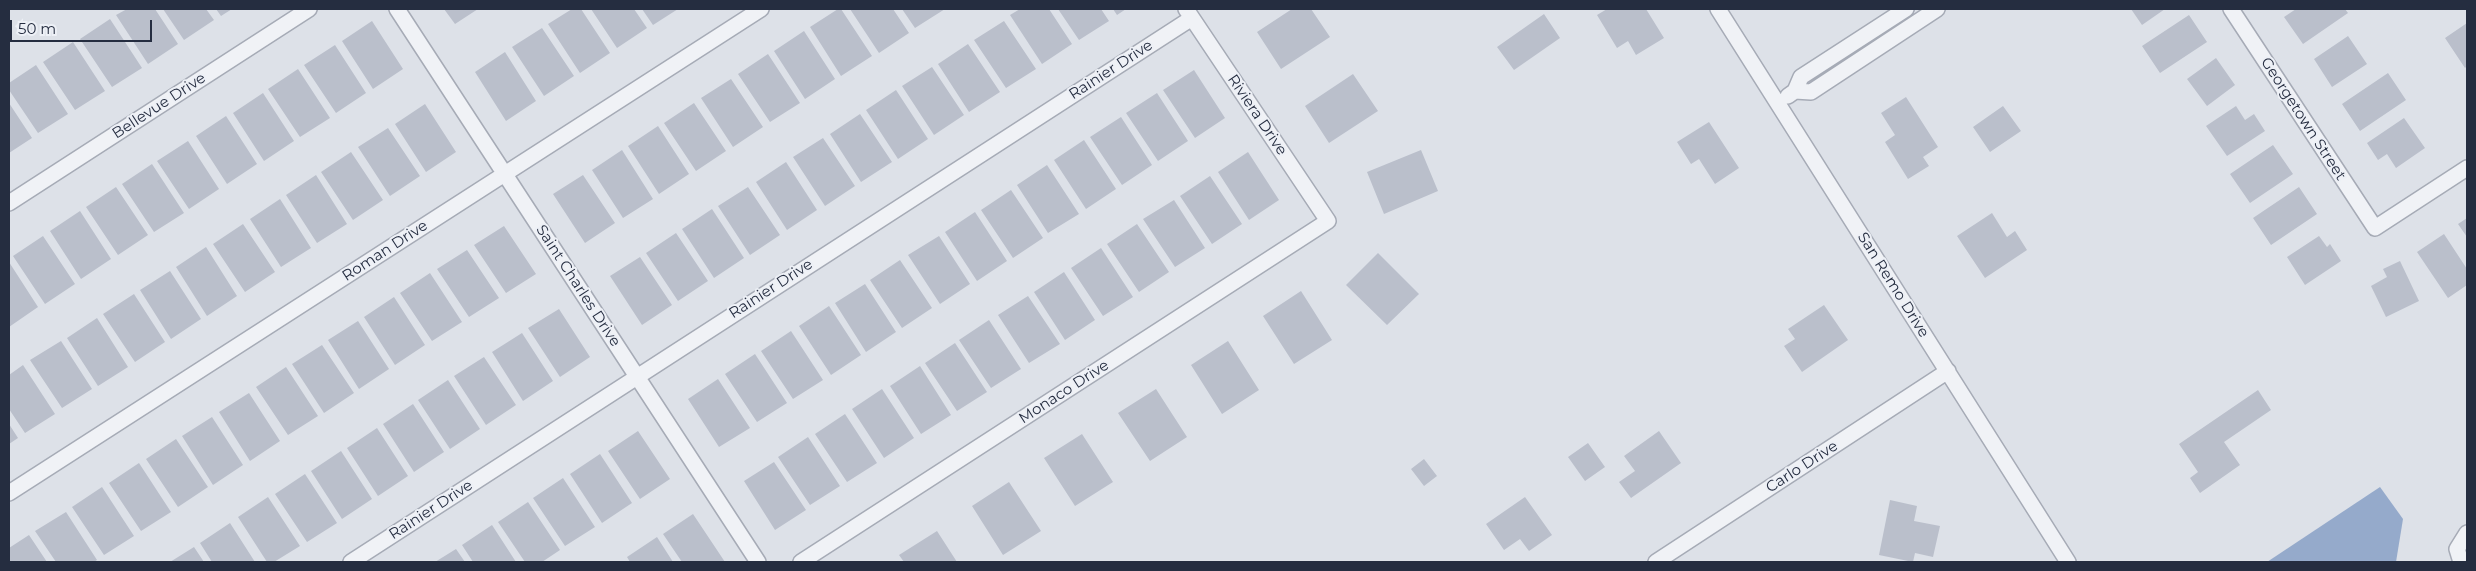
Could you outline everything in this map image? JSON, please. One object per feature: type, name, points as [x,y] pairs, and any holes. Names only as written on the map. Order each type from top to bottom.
[{"type":"street","name":"Bellevue Drive","points":[[9,203],[309,9]]},
{"type":"street","name":"Saint Charles Drive","points":[[398,9],[758,562]]},
{"type":"street","name":"Roman Drive","points":[[9,493],[761,9]]},
{"type":"street","name":"San Remo Drive","points":[[1718,9],[2068,562]]},
{"type":"street","points":[[1778,103],[1795,91],[1801,77],[1906,9]]},
{"type":"street","points":[[1795,91],[1811,92],[1936,9]]},
{"type":"street","name":"Georgetown Street","points":[[2231,9],[2375,228],[2467,168]]},
{"type":"street","name":"Riviera Drive","points":[[1189,13],[1328,221]]},
{"type":"street","name":"Rainier Drive","points":[[351,562],[1189,13]]},
{"type":"street","name":"Monaco Drive","points":[[801,562],[1328,221]]},
{"type":"street","name":"Carlo Drive","points":[[1656,562],[1948,371]]},
{"type":"street","points":[[2461,562],[2457,548],[2467,534]]},
{"type":"water","points":[[2380,487],[2403,519],[2396,562],[2267,562]]},
{"type":"building","points":[[127,9],[155,9],[178,44],[148,64],[116,15]]},
{"type":"building","points":[[163,9],[206,9],[214,20],[184,40]]},
{"type":"building","points":[[216,9],[232,9],[221,16]]},
{"type":"building","points":[[444,9],[478,9],[455,24]]},
{"type":"building","points":[[572,9],[581,9],[610,53],[580,73],[548,24]]},
{"type":"building","points":[[591,9],[634,9],[647,28],[617,48]]},
{"type":"building","points":[[642,9],[678,9],[653,25]]},
{"type":"building","points":[[838,9],[841,9],[872,56],[841,76],[810,27]]},
{"type":"building","points":[[850,9],[893,9],[909,33],[879,53]]},
{"type":"building","points":[[902,9],[945,9],[915,28]]},
{"type":"building","points":[[1020,9],[1049,9],[1072,44],[1042,64],[1010,15]]},
{"type":"building","points":[[1058,9],[1101,9],[1109,21],[1079,40]]},
{"type":"building","points":[[1113,9],[1126,9],[1117,15]]},
{"type":"building","points":[[1292,9],[1311,9],[1330,37],[1281,69],[1257,32]]},
{"type":"building","points":[[1607,9],[1646,9],[1664,38],[1636,55],[1628,41],[1617,48],[1597,15]]},
{"type":"building","points":[[2131,9],[2165,9],[2142,25]]},
{"type":"building","points":[[2296,9],[2345,9],[2348,13],[2303,44],[2284,17]]},
{"type":"building","points":[[1544,14],[1560,38],[1514,70],[1497,47]]},
{"type":"building","points":[[2189,15],[2207,42],[2160,73],[2142,46]]},
{"type":"building","points":[[110,19],[142,68],[112,87],[80,39]]},
{"type":"building","points":[[372,21],[403,69],[373,89],[342,41]]},
{"type":"building","points":[[1004,21],[1036,69],[1006,88],[974,40]]},
{"type":"building","points":[[2467,23],[2467,66],[2465,68],[2445,38]]},
{"type":"building","points":[[542,28],[574,76],[544,96],[512,47]]},
{"type":"building","points":[[804,31],[835,79],[805,99],[774,51]]},
{"type":"building","points":[[2348,36],[2367,64],[2332,87],[2314,59]]},
{"type":"building","points":[[73,42],[105,91],[75,110],[43,62]]},
{"type":"building","points":[[968,44],[1000,92],[969,112],[938,64]]},
{"type":"building","points":[[335,45],[366,93],[336,113],[304,65]]},
{"type":"building","points":[[505,52],[536,101],[506,121],[475,72]]},
{"type":"building","points":[[768,54],[800,103],[770,122],[738,74]]},
{"type":"building","points":[[2216,58],[2235,85],[2207,106],[2187,79]]},
{"type":"building","points":[[36,65],[68,114],[38,133],[9,90],[9,83]]},
{"type":"building","points":[[932,67],[964,115],[934,135],[902,86]]},
{"type":"building","points":[[298,69],[330,118],[300,137],[268,89]]},
{"type":"building","points":[[1194,70],[1225,118],[1195,138],[1163,90]]},
{"type":"building","points":[[2388,73],[2406,100],[2360,131],[2342,104]]},
{"type":"building","points":[[1353,74],[1378,111],[1329,143],[1305,106]]},
{"type":"building","points":[[731,79],[763,127],[733,147],[701,98]]},
{"type":"building","points":[[896,90],[928,139],[898,159],[866,110]]},
{"type":"building","points":[[263,93],[294,141],[264,161],[233,113]]},
{"type":"building","points":[[1157,93],[1188,141],[1158,161],[1126,113]]},
{"type":"building","points":[[1906,97],[1938,147],[1923,157],[1929,166],[1908,179],[1885,142],[1895,135],[1881,113]]},
{"type":"building","points":[[9,103],[32,138],[9,153]]},
{"type":"building","points":[[694,103],[726,151],[696,171],[664,123]]},
{"type":"building","points":[[425,104],[456,152],[426,172],[395,124]]},
{"type":"building","points":[[2003,106],[2021,131],[1990,152],[1973,127]]},
{"type":"building","points":[[2236,106],[2245,120],[2254,114],[2265,131],[2227,156],[2206,126]]},
{"type":"building","points":[[860,114],[892,162],[861,182],[830,134]]},
{"type":"building","points":[[226,116],[257,164],[227,184],[196,136]]},
{"type":"building","points":[[1121,117],[1152,165],[1122,185],[1090,137]]},
{"type":"building","points":[[2404,118],[2425,148],[2396,168],[2387,154],[2378,160],[2367,143]]},
{"type":"building","points":[[1709,122],[1739,168],[1715,184],[1699,159],[1691,164],[1677,142]]},
{"type":"building","points":[[658,126],[689,174],[659,194],[628,146]]},
{"type":"building","points":[[388,128],[420,176],[390,196],[358,147]]},
{"type":"building","points":[[823,138],[855,186],[825,206],[793,157]]},
{"type":"building","points":[[1084,140],[1116,189],[1086,209],[1054,160]]},
{"type":"building","points":[[188,141],[219,189],[189,209],[157,161]]},
{"type":"building","points":[[2273,145],[2293,174],[2250,203],[2230,174]]},
{"type":"building","points":[[622,150],[653,199],[623,218],[592,170]]},
{"type":"building","points":[[1421,150],[1438,191],[1384,214],[1367,172]]},
{"type":"building","points":[[351,152],[383,200],[353,220],[321,172]]},
{"type":"building","points":[[1248,152],[1279,200],[1249,220],[1218,172]]},
{"type":"building","points":[[786,162],[817,210],[787,230],[756,182]]},
{"type":"building","points":[[152,164],[184,213],[154,232],[122,184]]},
{"type":"building","points":[[1047,165],[1079,214],[1048,233],[1017,185]]},
{"type":"building","points":[[316,175],[347,224],[317,243],[286,195]]},
{"type":"building","points":[[583,175],[615,223],[585,243],[553,194]]},
{"type":"building","points":[[1210,176],[1242,224],[1212,244],[1180,196]]},
{"type":"building","points":[[116,187],[148,235],[118,255],[86,207]]},
{"type":"building","points":[[748,187],[780,235],[750,255],[718,206]]},
{"type":"building","points":[[2299,187],[2317,214],[2271,245],[2253,218]]},
{"type":"building","points":[[1011,190],[1043,238],[1013,258],[981,210]]},
{"type":"building","points":[[280,199],[311,248],[281,267],[250,219]]},
{"type":"building","points":[[1174,200],[1205,248],[1175,267],[1143,219]]},
{"type":"building","points":[[712,209],[744,258],[714,278],[682,229]]},
{"type":"building","points":[[80,211],[111,259],[81,279],[50,231]]},
{"type":"building","points":[[975,212],[1007,261],[977,281],[945,232]]},
{"type":"building","points":[[1992,213],[2007,237],[2015,231],[2027,250],[1985,278],[1957,236]]},
{"type":"building","points":[[2467,218],[2467,237],[2458,224]]},
{"type":"building","points":[[243,224],[275,272],[245,292],[213,244]]},
{"type":"building","points":[[1137,224],[1169,272],[1139,292],[1107,244]]},
{"type":"building","points":[[504,226],[536,274],[506,293],[474,245]]},
{"type":"building","points":[[676,233],[708,281],[678,301],[646,253]]},
{"type":"building","points":[[2444,234],[2467,269],[2467,285],[2448,298],[2417,252]]},
{"type":"building","points":[[43,236],[75,284],[45,304],[13,256]]},
{"type":"building","points":[[939,236],[970,284],[940,304],[908,255]]},
{"type":"building","points":[[2319,236],[2327,247],[2330,244],[2341,261],[2305,285],[2287,257]]},
{"type":"building","points":[[206,247],[237,296],[207,316],[176,267]]},
{"type":"building","points":[[1101,248],[1133,297],[1103,316],[1071,268]]},
{"type":"building","points":[[467,250],[499,298],[469,317],[437,269]]},
{"type":"building","points":[[1378,253],[1419,294],[1387,325],[1346,285]]},
{"type":"building","points":[[640,257],[672,305],[642,325],[610,276]]},
{"type":"building","points":[[900,260],[932,308],[902,328],[870,280]]},
{"type":"building","points":[[2400,261],[2419,301],[2386,317],[2371,286],[2387,277],[2383,269]]},
{"type":"building","points":[[9,262],[38,307],[9,327]]},
{"type":"building","points":[[170,271],[201,319],[171,339],[140,290]]},
{"type":"building","points":[[1064,272],[1095,320],[1065,340],[1034,292]]},
{"type":"building","points":[[430,273],[462,322],[432,341],[400,293]]},
{"type":"building","points":[[865,284],[896,332],[866,352],[835,303]]},
{"type":"building","points":[[1301,291],[1332,340],[1294,364],[1263,316]]},
{"type":"building","points":[[134,294],[165,342],[135,362],[103,314]]},
{"type":"building","points":[[1028,296],[1060,344],[1029,363],[998,315]]},
{"type":"building","points":[[394,297],[425,345],[395,365],[364,317]]},
{"type":"building","points":[[1824,305],[1848,340],[1802,372],[1784,346],[1795,339],[1788,329]]},
{"type":"building","points":[[829,306],[861,355],[831,375],[799,326]]},
{"type":"building","points":[[559,309],[590,357],[560,377],[528,328]]},
{"type":"building","points":[[97,318],[128,367],[98,386],[67,338]]},
{"type":"building","points":[[989,320],[1021,369],[991,388],[959,340]]},
{"type":"building","points":[[358,321],[389,369],[359,389],[328,340]]},
{"type":"building","points":[[791,331],[823,380],[793,399],[761,351]]},
{"type":"building","points":[[522,333],[553,381],[523,401],[492,352]]},
{"type":"building","points":[[61,341],[92,389],[62,408],[30,360]]},
{"type":"building","points":[[1228,341],[1259,390],[1222,414],[1191,365]]},
{"type":"building","points":[[955,343],[987,392],[957,411],[925,363]]},
{"type":"building","points":[[322,345],[354,393],[324,413],[292,364]]},
{"type":"building","points":[[755,354],[787,403],[757,422],[725,374]]},
{"type":"building","points":[[484,357],[516,405],[486,425],[454,376]]},
{"type":"building","points":[[23,365],[55,414],[25,433],[9,409],[9,375]]},
{"type":"building","points":[[920,366],[951,415],[921,434],[890,386]]},
{"type":"building","points":[[286,367],[318,416],[288,435],[256,387]]},
{"type":"building","points":[[718,379],[750,428],[719,447],[688,399]]},
{"type":"building","points":[[448,380],[480,429],[450,449],[418,400]]},
{"type":"building","points":[[882,389],[914,438],[884,458],[852,409]]},
{"type":"building","points":[[1156,389],[1187,437],[1150,461],[1118,413]]},
{"type":"building","points":[[2258,390],[2271,410],[2224,442],[2240,465],[2200,493],[2190,478],[2198,472],[2179,444]]},
{"type":"building","points":[[249,393],[280,441],[250,461],[219,412]]},
{"type":"building","points":[[413,404],[444,452],[414,472],[383,424]]},
{"type":"building","points":[[845,414],[877,463],[847,482],[815,434]]},
{"type":"building","points":[[212,417],[243,465],[213,485],[182,436]]},
{"type":"building","points":[[9,424],[18,438],[9,444]]},
{"type":"building","points":[[377,428],[408,476],[378,496],[347,448]]},
{"type":"building","points":[[638,431],[670,479],[640,499],[608,451]]},
{"type":"building","points":[[1659,431],[1681,463],[1631,498],[1619,482],[1635,471],[1624,456]]},
{"type":"building","points":[[1082,434],[1113,482],[1075,506],[1044,458]]},
{"type":"building","points":[[808,437],[840,486],[810,505],[778,457]]},
{"type":"building","points":[[176,439],[208,487],[178,507],[146,459]]},
{"type":"building","points":[[1588,443],[1605,467],[1585,481],[1568,457]]},
{"type":"building","points":[[341,451],[372,499],[342,519],[311,471]]},
{"type":"building","points":[[600,454],[632,503],[602,523],[570,474]]},
{"type":"building","points":[[1424,459],[1437,476],[1424,486],[1411,469]]},
{"type":"building","points":[[774,462],[806,510],[775,530],[744,481]]},
{"type":"building","points":[[139,463],[171,512],[141,531],[109,483]]},
{"type":"building","points":[[305,474],[337,523],[307,542],[275,494]]},
{"type":"building","points":[[563,478],[595,527],[565,546],[533,498]]},
{"type":"building","points":[[1009,482],[1041,531],[1003,555],[972,506]]},
{"type":"building","points":[[102,487],[134,536],[104,555],[72,507]]},
{"type":"building","points":[[268,497],[300,546],[274,562],[267,562],[238,517]]},
{"type":"building","points":[[1525,497],[1552,535],[1529,551],[1520,539],[1504,550],[1486,524]]},
{"type":"building","points":[[1890,500],[1917,506],[1914,521],[1940,526],[1933,557],[1915,553],[1913,562],[1879,555]]},
{"type":"building","points":[[528,502],[560,550],[542,562],[525,562],[498,522]]},
{"type":"building","points":[[66,512],[97,560],[94,562],[56,562],[35,531]]},
{"type":"building","points":[[693,514],[725,562],[682,562],[663,534]]},
{"type":"building","points":[[230,523],[255,562],[212,562],[200,543]]},
{"type":"building","points":[[492,525],[516,562],[473,562],[462,545]]},
{"type":"building","points":[[937,531],[957,562],[904,562],[899,555]]},
{"type":"building","points":[[29,535],[47,562],[9,562],[9,548]]},
{"type":"building","points":[[657,537],[673,562],[630,562],[627,557]]},
{"type":"building","points":[[194,547],[204,562],[170,562]]},
{"type":"building","points":[[456,549],[465,562],[435,562]]}]
